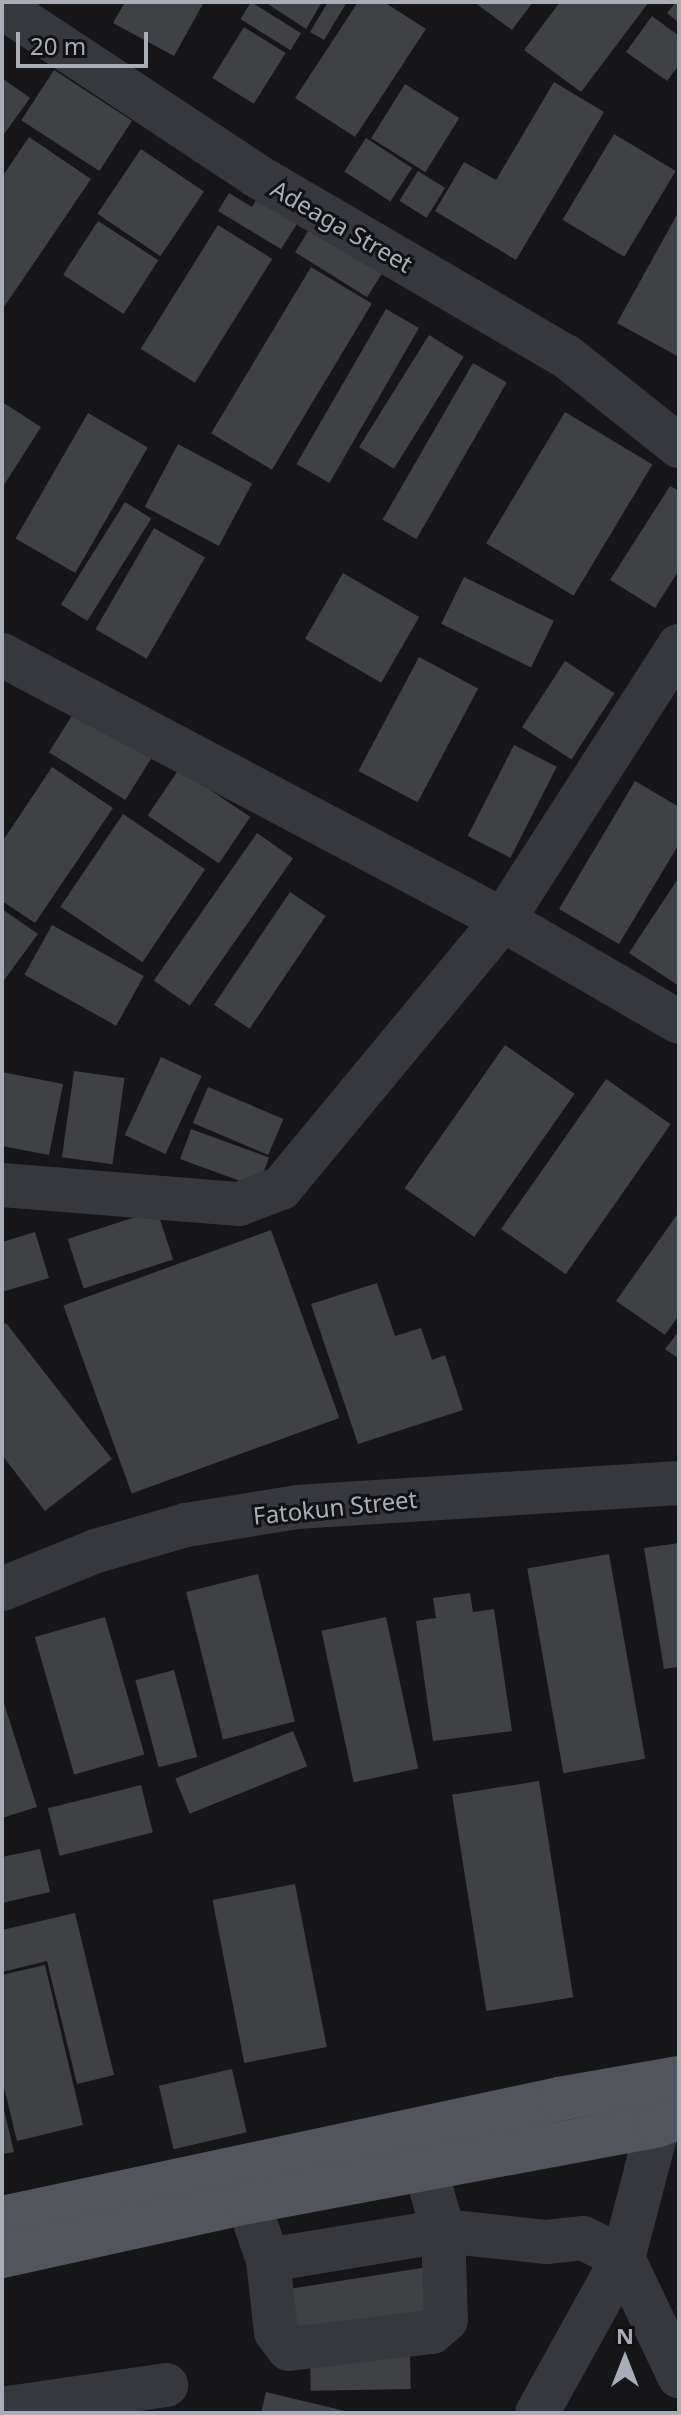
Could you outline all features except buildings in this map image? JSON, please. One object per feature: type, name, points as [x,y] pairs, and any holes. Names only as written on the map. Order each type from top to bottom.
[{"type":"main road","points":[[2,2218],[559,2099],[679,2078]]},
{"type":"main road","points":[[2,2256],[248,2202],[426,2171],[672,2112]]},
{"type":"street","name":"Adeaga Street","points":[[2,7],[257,176],[567,357],[679,446]]},
{"type":"street","points":[[2,1185],[239,1204],[281,1188],[503,920],[679,646]]},
{"type":"street","points":[[2,655],[503,920],[679,1022]]},
{"type":"street","name":"Fatokun Street","points":[[2,1589],[96,1551],[186,1525],[297,1507],[679,1483]]},
{"type":"street","points":[[537,2413],[623,2258],[672,2112]]},
{"type":"street","points":[[248,2202],[268,2260],[276,2332],[289,2349],[432,2332],[446,2320],[443,2231],[426,2171]]},
{"type":"street","points":[[268,2260],[443,2231],[546,2242],[583,2238],[623,2258],[679,2376]]},
{"type":"street","points":[[2,2409],[166,2385]]}]
